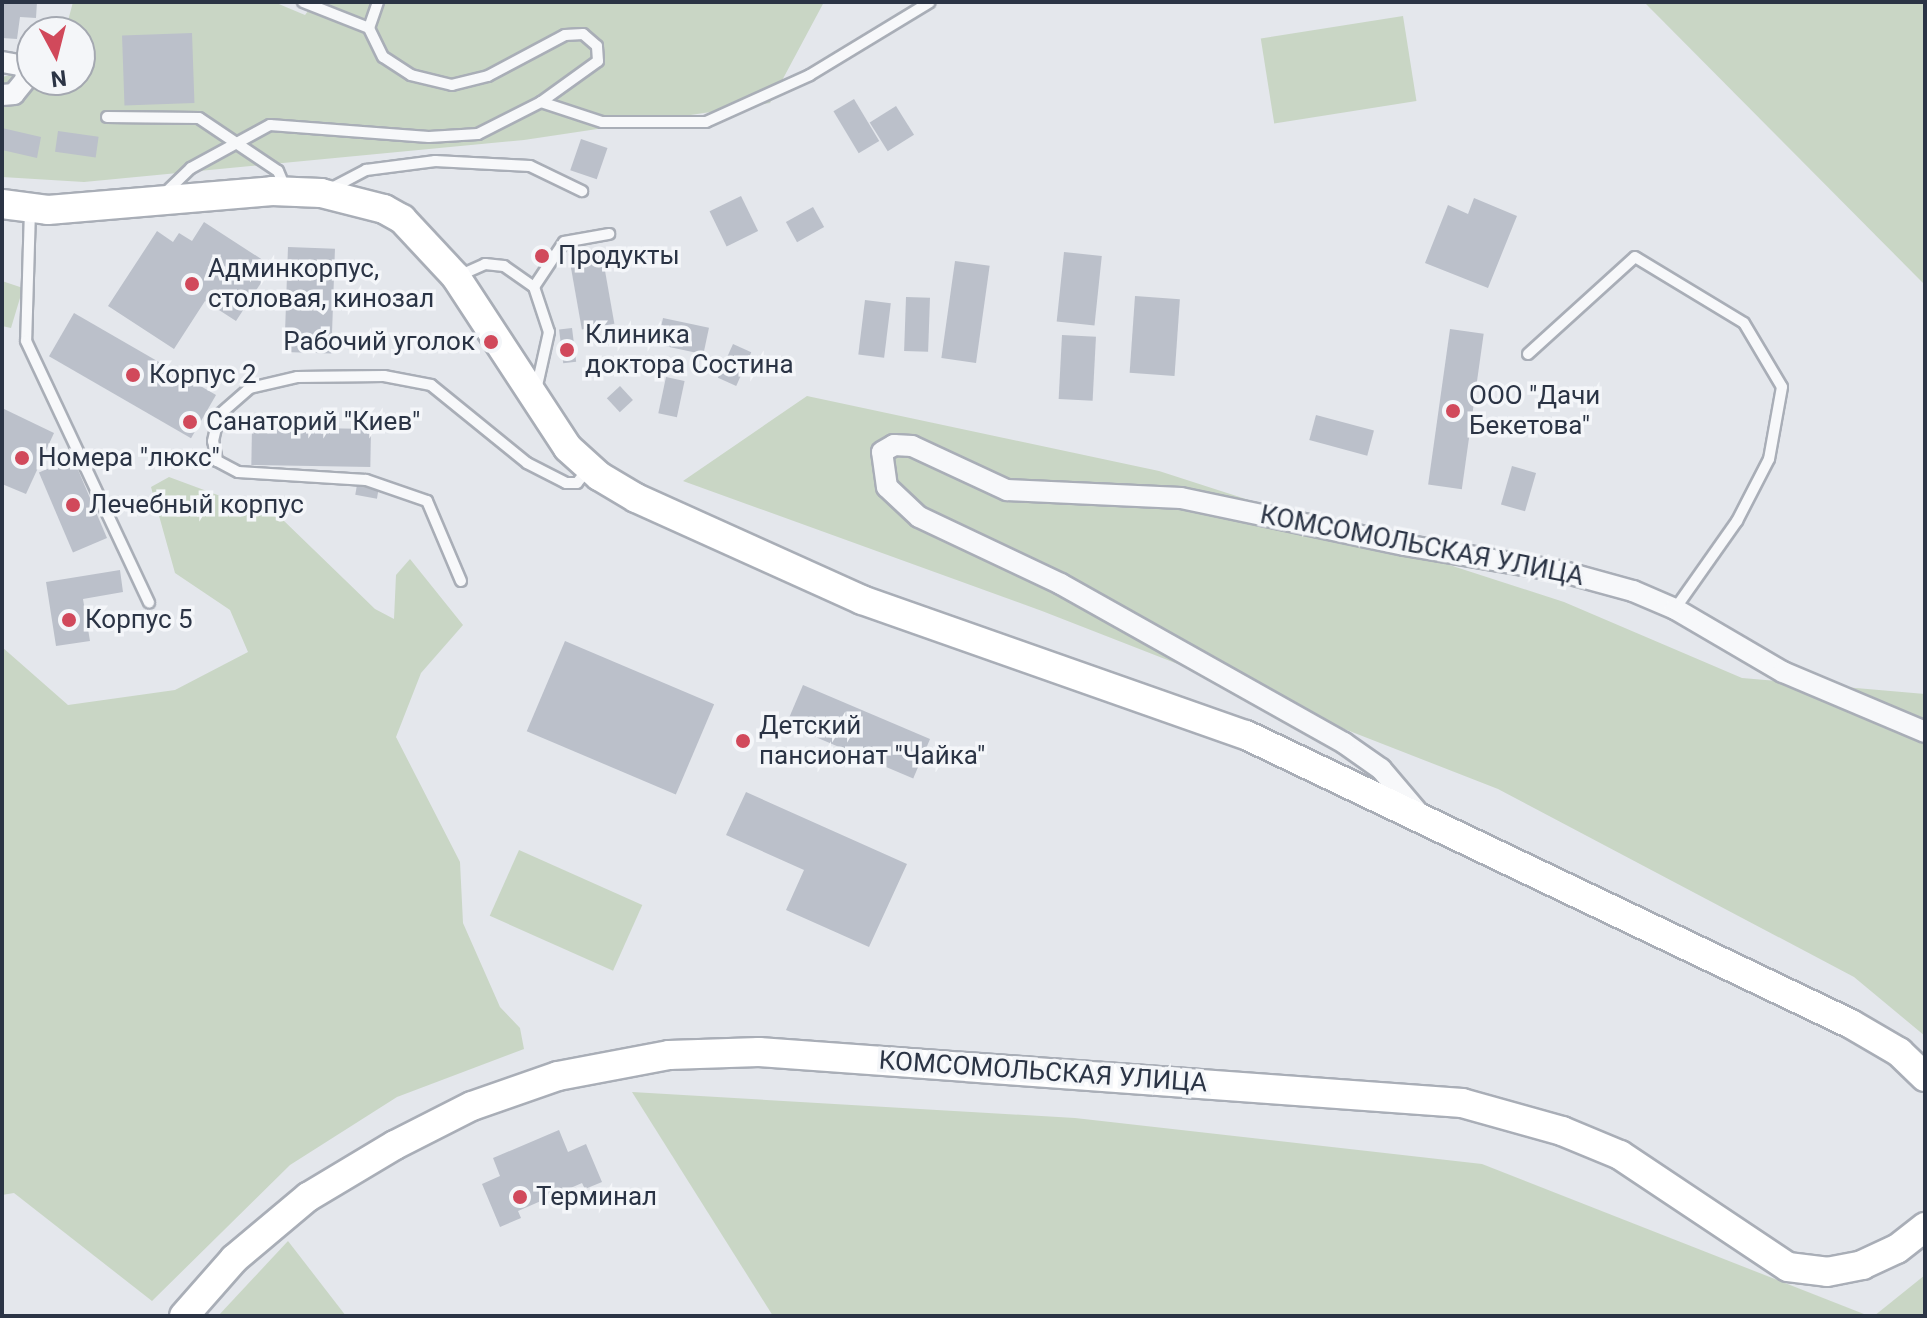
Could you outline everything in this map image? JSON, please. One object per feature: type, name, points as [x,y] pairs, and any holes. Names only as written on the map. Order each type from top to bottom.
[{"type":"main road","points":[[16,206],[287,192],[321,193],[360,201],[402,219],[456,277]]},
{"type":"main road","name":"КОМСОМОЛЬСКАЯ УЛИЦА","points":[[456,277],[568,448],[590,468],[636,498],[862,600],[1246,735],[1851,1024],[1899,1052],[1925,1077]]},
{"type":"main road","name":"КОМСОМОЛЬСКАЯ УЛИЦА","points":[[184,1316],[234,1259],[308,1197],[395,1145],[472,1106],[558,1076],[669,1055],[790,1054],[1462,1103],[1562,1131],[1620,1155],[1788,1267],[1827,1272],[1862,1265],[1897,1249],[1925,1227]]},
{"type":"street","points":[[2,62],[25,66],[26,79],[14,94],[2,95]]},
{"type":"street","name":"КОМСОМОЛЬСКАЯ УЛИЦА","points":[[1422,818],[1381,769],[1344,743],[1061,584],[919,517],[887,487],[882,452],[894,445],[912,446],[965,475],[1007,490],[1181,498],[1404,545],[1560,571],[1633,591],[1675,609],[1783,672],[1925,732]]},
{"type":"lane","points":[[303,2],[369,28]]},
{"type":"lane","points":[[541,102],[602,122],[706,122],[810,75],[930,2]]},
{"type":"lane","points":[[158,200],[191,168],[237,146],[270,125],[429,137],[478,134],[541,102],[598,61],[597,46],[583,34],[565,35],[488,76],[452,85],[411,75],[383,57],[369,28],[374,3]]},
{"type":"lane","points":[[107,117],[161,114],[199,118],[278,171],[287,192]]},
{"type":"lane","points":[[321,193],[366,170],[435,161],[530,166],[582,191]]},
{"type":"lane","points":[[16,206],[26,341],[149,602]]},
{"type":"lane","points":[[534,287],[564,242],[609,234]]},
{"type":"lane","points":[[1528,354],[1635,257],[1744,323],[1782,387],[1769,459],[1737,521],[1675,609]]},
{"type":"lane","points":[[456,277],[485,264],[504,266],[534,287],[549,332],[535,396]]},
{"type":"lane","points":[[461,581],[427,501],[366,480],[238,472],[217,461],[213,441],[219,415],[250,388],[262,385],[297,377],[384,376],[431,385],[527,463],[566,483],[577,483],[590,468]]},
{"type":"green space","points":[[73,2],[274,2],[305,15],[315,2],[824,2],[770,103],[524,140],[84,182],[2,177],[2,77],[16,74],[16,96],[96,96],[96,16],[69,16]]},
{"type":"green space","points":[[1644,2],[1925,2],[1925,285]]},
{"type":"green space","points":[[1403,16],[1416,101],[1274,123],[1261,39]]},
{"type":"green space","points":[[2,281],[23,288],[11,328],[2,326]]},
{"type":"green space","points":[[807,396],[1159,471],[1564,602],[1742,678],[1925,694],[1925,1036],[1854,977],[1498,789],[1042,611],[683,481]]},
{"type":"green space","points":[[169,477],[282,519],[375,609],[394,619],[396,575],[410,559],[463,625],[421,673],[396,737],[460,862],[463,923],[500,1007],[520,1028],[524,1049],[397,1097],[290,1165],[152,1301],[14,1193],[2,1195],[2,647],[68,705],[175,690],[248,652],[230,610],[175,573],[151,487]]},
{"type":"green space","points":[[519,850],[642,905],[613,971],[490,916]]},
{"type":"green space","points":[[632,1092],[1075,1118],[1482,1164],[1869,1316],[773,1316]]},
{"type":"green space","points":[[288,1241],[346,1316],[218,1316]]},
{"type":"green space","points":[[1925,1275],[1925,1316],[1874,1316]]},
{"type":"building","points":[[2,2],[37,2],[36,16],[16,16],[16,39],[2,38]]},
{"type":"building","points":[[192,33],[194,103],[124,105],[122,35]]},
{"type":"building","points":[[854,99],[879,141],[859,153],[833,111]]},
{"type":"building","points":[[896,106],[914,135],[888,151],[870,122]]},
{"type":"building","points":[[2,128],[41,137],[37,158],[2,150]]},
{"type":"building","points":[[58,131],[99,137],[96,158],[55,152]]},
{"type":"building","points":[[581,139],[607,148],[597,179],[570,170]]},
{"type":"building","points":[[741,196],[758,231],[727,246],[710,211]]},
{"type":"building","points":[[1474,198],[1517,216],[1488,288],[1425,263],[1448,205],[1468,214]]},
{"type":"building","points":[[813,207],[824,227],[797,242],[786,222]]},
{"type":"building","name":"Админкорпус, столовая, кинозал","points":[[204,222],[272,266],[236,321],[205,301],[174,349],[108,306],[157,231],[173,242],[179,233],[192,241]]},
{"type":"building","points":[[288,247],[335,249],[331,354],[284,352]]},
{"type":"building","points":[[601,248],[614,324],[582,330],[569,254]]},
{"type":"building","points":[[1064,252],[1102,256],[1094,326],[1057,322]]},
{"type":"building","points":[[955,261],[990,266],[976,363],[941,358]]},
{"type":"building","points":[[1135,296],[1180,299],[1175,376],[1130,373]]},
{"type":"building","points":[[906,297],[930,298],[928,352],[904,351]]},
{"type":"building","points":[[865,300],[891,303],[884,358],[858,355]]},
{"type":"building","name":"Корпус 2","points":[[74,313],[216,395],[191,438],[49,356]]},
{"type":"building","points":[[663,318],[709,328],[703,354],[657,344]]},
{"type":"building","points":[[572,328],[576,362],[563,363],[559,330]]},
{"type":"building","points":[[1450,329],[1484,334],[1462,489],[1428,484]]},
{"type":"building","points":[[1062,335],[1096,337],[1093,401],[1059,399]]},
{"type":"building","points":[[733,344],[751,352],[736,386],[718,378]]},
{"type":"building","points":[[666,377],[685,381],[677,417],[658,413]]},
{"type":"building","points":[[620,386],[633,400],[620,412],[607,398]]},
{"type":"building","name":"Номера \"люкс\"","points":[[2,408],[54,433],[26,494],[2,484]]},
{"type":"building","points":[[1316,415],[1374,431],[1367,456],[1309,440]]},
{"type":"building","points":[[252,427],[371,429],[370,467],[251,465]]},
{"type":"building","name":"Лечебный корпус","points":[[73,458],[107,538],[73,553],[39,472]]},
{"type":"building","points":[[1512,466],[1536,473],[1525,511],[1501,504]]},
{"type":"building","points":[[357,485],[379,489],[377,499],[355,495]]},
{"type":"building","name":"Корпус 5","points":[[120,570],[123,592],[83,599],[90,641],[56,646],[46,582]]},
{"type":"building","points":[[565,641],[714,704],[676,795],[527,731]]},
{"type":"building","points":[[803,685],[930,739],[913,779],[786,725]]},
{"type":"building","points":[[746,792],[907,864],[869,947],[786,910],[804,870],[726,835]]},
{"type":"building","points":[[559,1130],[568,1152],[586,1144],[602,1182],[585,1189],[582,1183],[518,1211],[521,1218],[500,1227],[482,1184],[500,1176],[493,1158]]},
{"type":"place","name":"Продукты","points":[[542,256]]},
{"type":"place","name":"Админкорпус, столовая, кинозал","points":[[192,284]]},
{"type":"place","name":"Рабочий уголок","points":[[491,342]]},
{"type":"place","name":"Клиника доктора Состина","points":[[567,350]]},
{"type":"place","name":"Корпус 2","points":[[133,375]]},
{"type":"place","name":"ООО \"Дачи Бекетова\"","points":[[1453,411]]},
{"type":"place","name":"Санаторий \"Киев\"","points":[[190,422]]},
{"type":"place","name":"Номера \"люкс\"","points":[[22,458]]},
{"type":"place","name":"Лечебный корпус","points":[[73,505]]},
{"type":"place","name":"Корпус 5","points":[[69,620]]},
{"type":"place","name":"Детский пансионат \"Чайка\"","points":[[743,741]]},
{"type":"place","name":"Терминал","points":[[520,1197]]}]
